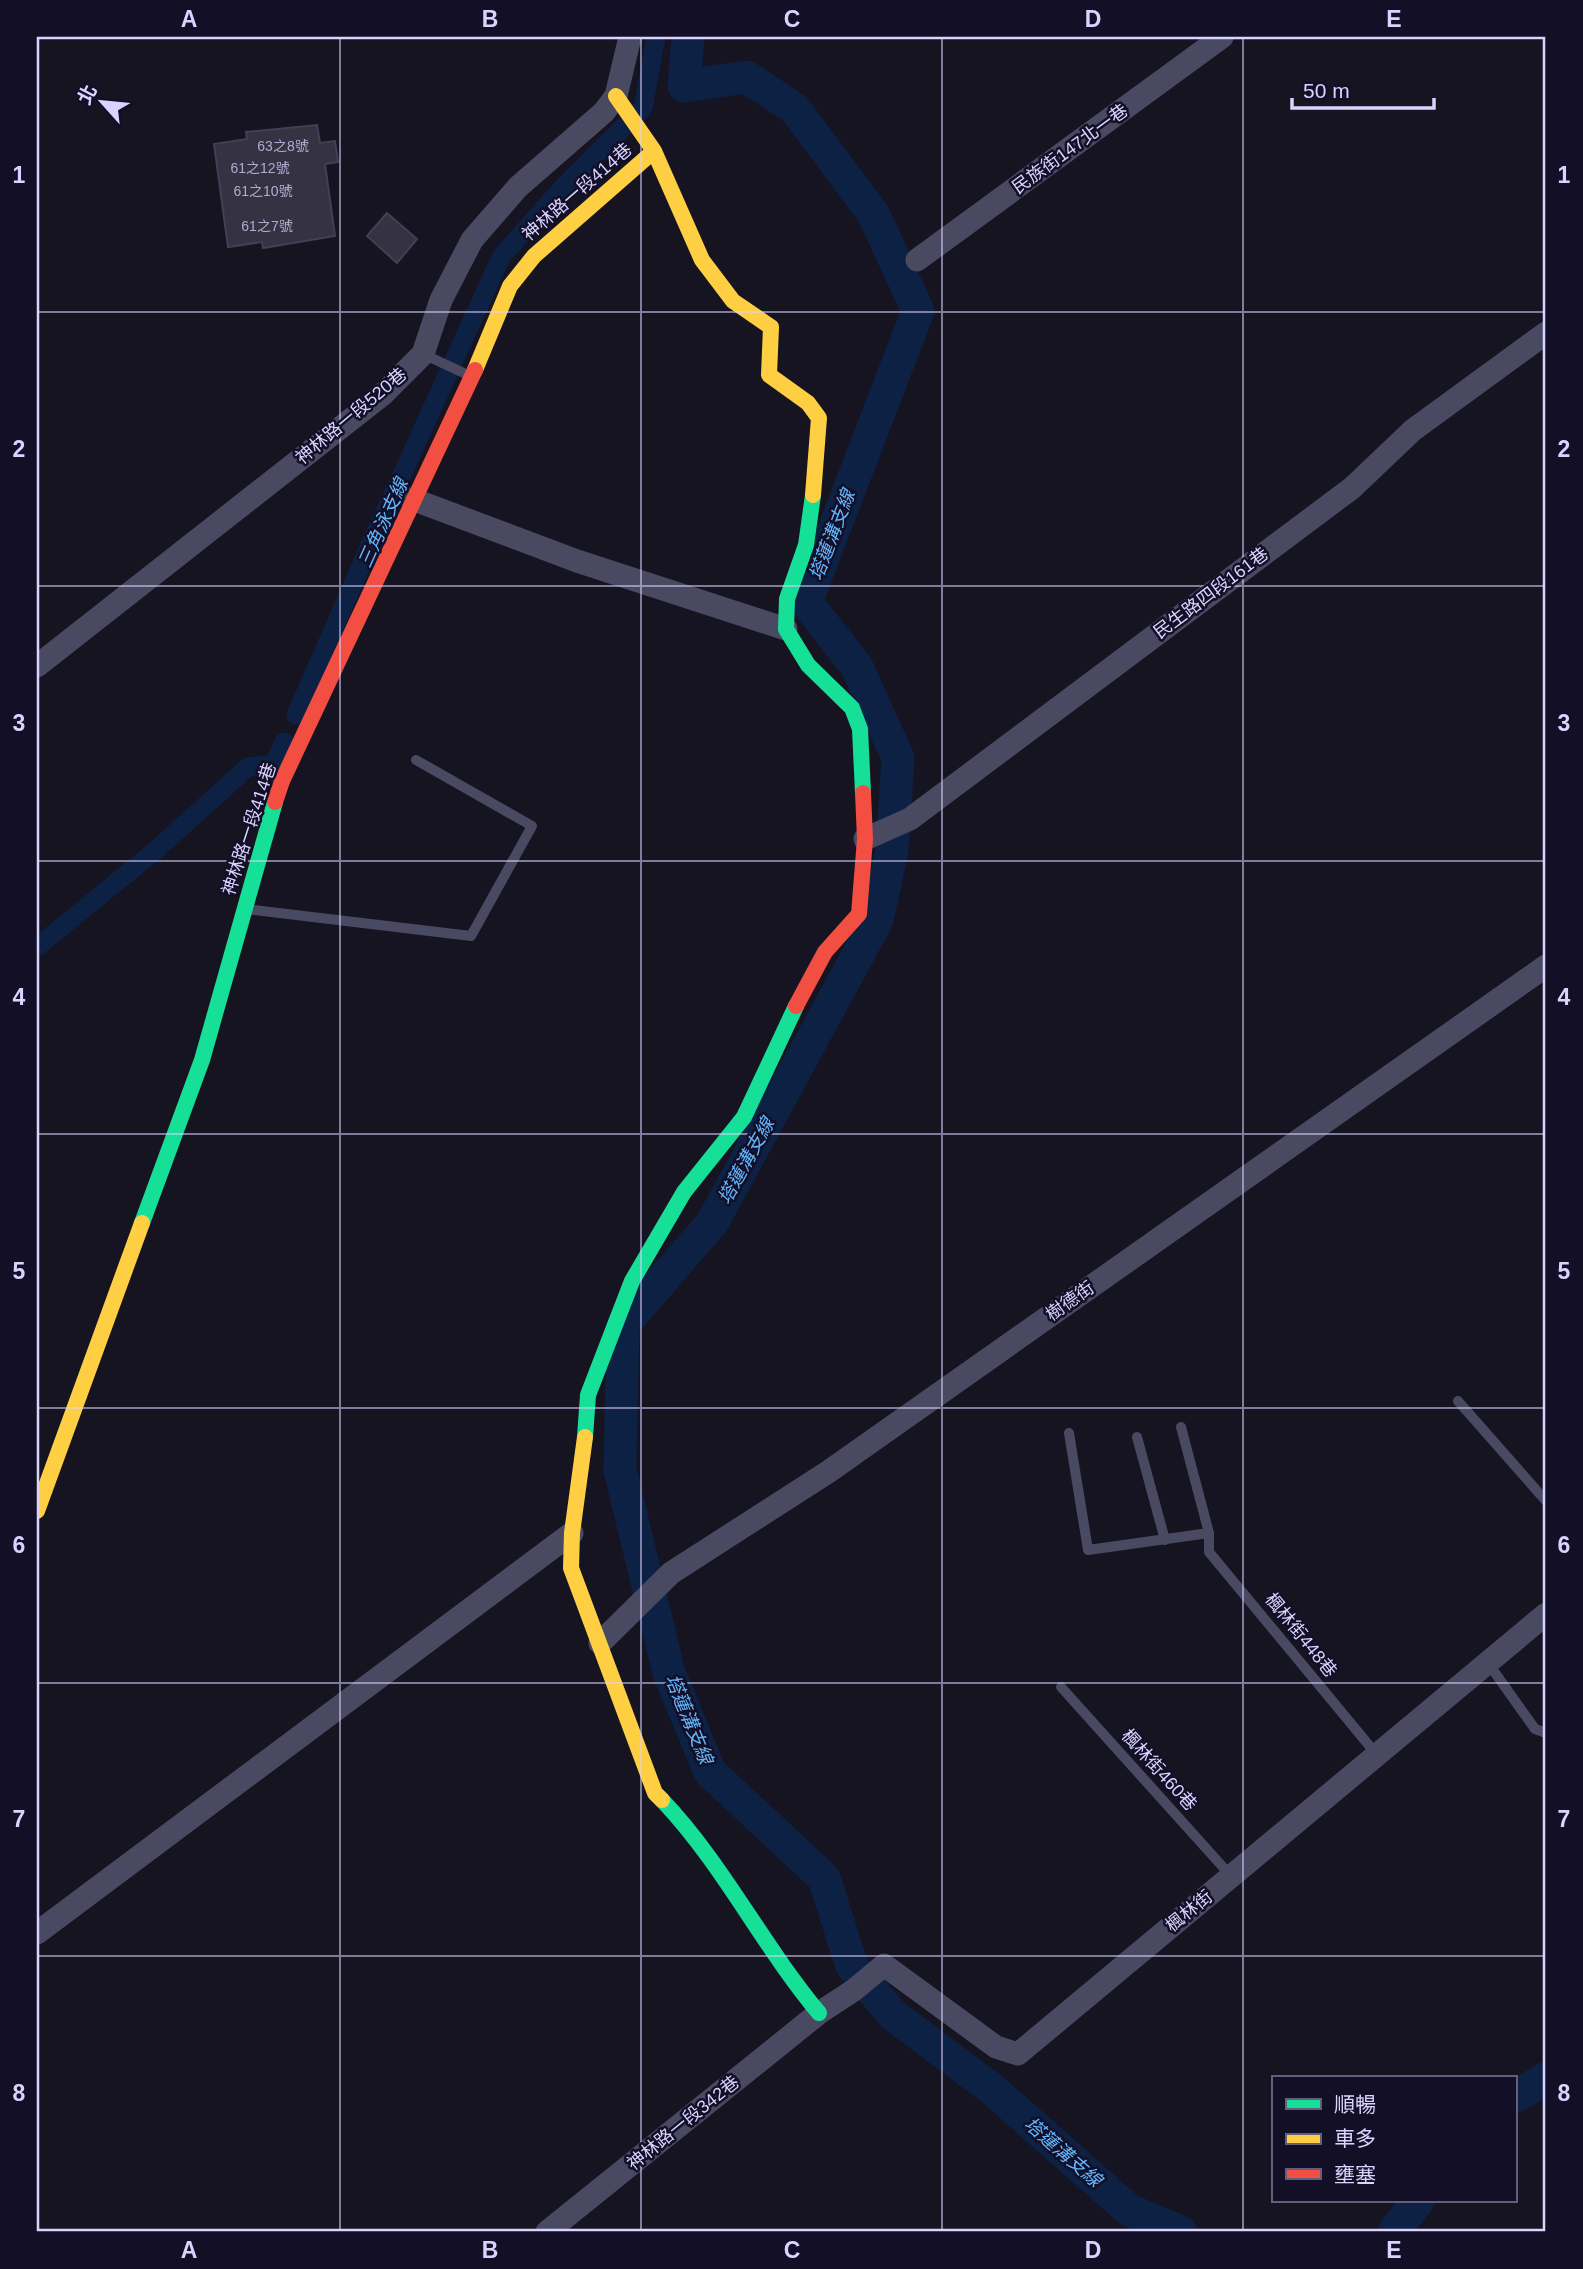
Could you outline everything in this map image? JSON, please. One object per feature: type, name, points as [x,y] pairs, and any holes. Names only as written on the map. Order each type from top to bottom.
[{"type":"street","name":"神林路一段520巷","points":[[37,666],[382,395],[423,354],[441,300],[472,240],[518,187],[604,112],[616,96],[630,37]]},
{"type":"street","name":"民族街147北一巷","points":[[917,260],[1222,37]]},
{"type":"street","points":[[616,96],[654,151],[685,216],[702,260],[733,301],[771,327],[769,375],[808,403],[819,418],[815,483],[806,545],[787,599],[786,629],[808,665],[852,708],[860,729],[865,839],[859,914],[825,952],[778,1040],[744,1117],[684,1192],[632,1281],[588,1395],[583,1462],[572,1533],[571,1568],[656,1793],[694,1834],[787,1975],[819,2013]]},
{"type":"street","name":"神林路一段414巷","points":[[37,1511],[40,1493],[202,1060],[282,781],[411,499],[472,377],[510,286],[534,256],[654,151]]},
{"type":"street","name":"民生路四段161巷","points":[[865,839],[910,819],[1352,488],[1413,430],[1546,333]]},
{"type":"street","points":[[411,499],[590,565],[786,629]]},
{"type":"street","name":"樹德街","points":[[600,1643],[671,1573],[828,1472],[1546,966]]},
{"type":"street","points":[[37,1933],[572,1533]]},
{"type":"street","name":"楓林街","points":[[819,2013],[854,1990],[884,1965],[996,2047],[1018,2054],[1546,1614]]},
{"type":"street","name":"神林路一段342巷","points":[[547,2232],[819,2013]]},
{"type":"lane","points":[[423,354],[472,377]]},
{"type":"lane","points":[[244,909],[471,936],[532,826],[416,760]]},
{"type":"lane","points":[[1458,1401],[1546,1501]]},
{"type":"lane","name":"楓林街448巷","points":[[1181,1427],[1209,1533],[1209,1552],[1377,1755]]},
{"type":"lane","points":[[1069,1433],[1088,1550],[1209,1533]]},
{"type":"lane","points":[[1137,1437],[1165,1539]]},
{"type":"lane","points":[[1488,1663],[1535,1729],[1546,1733]]},
{"type":"lane","name":"楓林街460巷","points":[[1061,1687],[1231,1876]]},
{"type":"building","points":[[317,125],[320,143],[335,141],[338,162],[325,164],[335,236],[263,248],[262,242],[228,247],[214,144],[247,139],[246,132]]},
{"type":"building","points":[[387,213],[417,239],[397,263],[367,236]]},
{"type":"waterway","name":"三角泳支線","points":[[296,715],[501,257],[563,187],[643,108],[656,37]]},
{"type":"waterway","name":"塔蓮溝支線","points":[[688,37],[684,86],[747,77],[795,109],[874,215],[918,311],[806,602],[857,667],[898,758],[892,851],[877,920],[712,1223],[623,1325],[620,1470],[669,1673],[710,1772],[824,1878],[852,1966],[893,2015],[992,2089],[1129,2210],[1181,2232]]},
{"type":"waterway","name":"三角泳支線","points":[[37,947],[156,850],[248,767],[274,764],[284,742]]},
{"type":"waterway","name":"塔蓮溝支線","points":[[1516,2096],[1546,2078]]},
{"type":"waterway","name":"塔蓮溝支線","points":[[1394,2232],[1417,2202]]},
{"type":"traffic: fast","points":[[813,495],[806,545],[787,599],[786,629],[808,665],[852,708],[860,729],[863,793]]},
{"type":"traffic: fast","points":[[142,1223],[202,1060],[275,802]]},
{"type":"traffic: fast","points":[[585,1437],[588,1395],[632,1281],[684,1192],[744,1117],[796,1006]]},
{"type":"traffic: fast","points":[[662,1800],[704,1851],[819,2013]]},
{"type":"traffic: slow","points":[[616,96],[654,151],[702,260],[733,301],[771,327],[769,375],[808,403],[819,418],[813,495]]},
{"type":"traffic: slow","points":[[475,370],[510,286],[534,256],[654,151]]},
{"type":"traffic: slow","points":[[37,1511],[142,1223]]},
{"type":"traffic: slow","points":[[585,1437],[572,1533],[571,1568],[655,1793],[662,1800]]},
{"type":"traffic: jam","points":[[275,802],[282,781],[475,370]]},
{"type":"traffic: jam","points":[[796,1006],[825,952],[859,914],[865,839],[863,793]]}]
